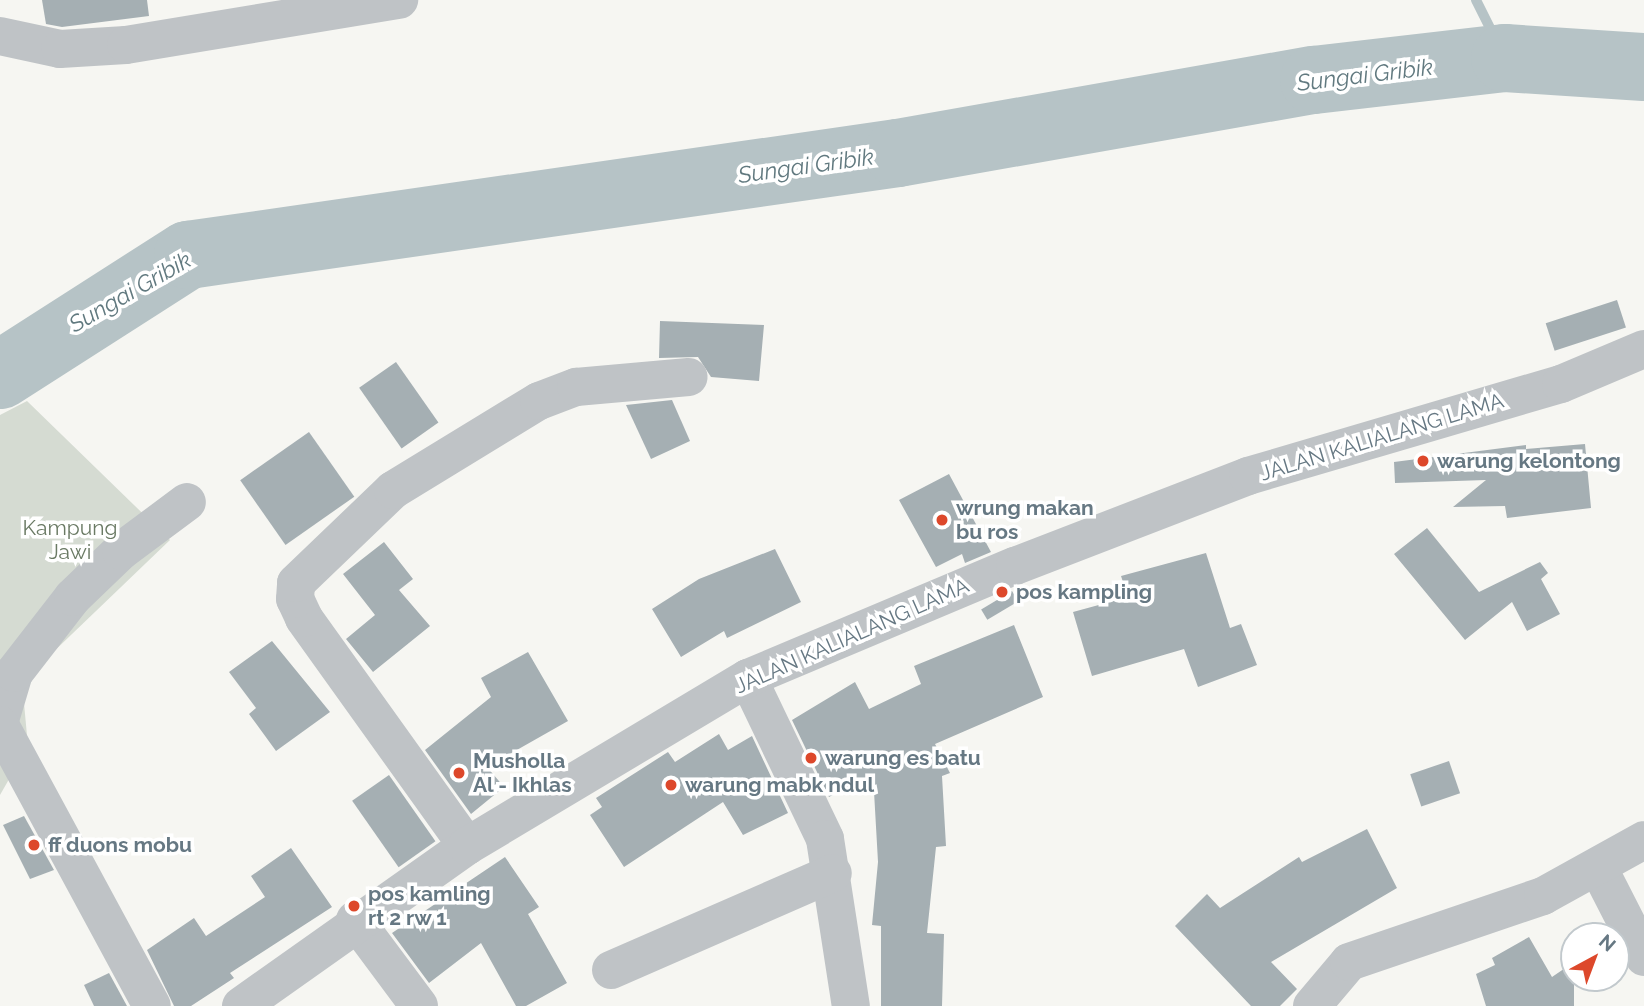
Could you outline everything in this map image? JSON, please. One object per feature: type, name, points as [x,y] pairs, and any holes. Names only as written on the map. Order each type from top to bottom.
[{"type":"street","points":[[0,36],[60,48],[126,45],[387,1]]},
{"type":"street","name":"JALAN KALIALANG LAMA","points":[[241,1006],[355,920],[467,845],[748,678],[1014,565],[1248,476],[1320,452],[1561,384],[1644,355]]},
{"type":"street","points":[[467,845],[304,618],[296,583],[393,490],[539,401],[576,387],[689,377]]},
{"type":"street","points":[[152,1006],[0,723],[14,673],[73,597],[121,551],[187,502]]},
{"type":"street","points":[[748,678],[810,802],[833,873],[851,1006]]},
{"type":"street","points":[[1312,1006],[1349,962],[1482,919],[1598,867],[1644,840]]},
{"type":"street","points":[[1598,867],[1644,957]]},
{"type":"street","points":[[611,970],[833,873]]},
{"type":"street","points":[[355,920],[419,1006]]},
{"type":"green space","name":"Kampung Jawi","points":[[27,401],[170,540],[22,682],[28,746],[0,795],[0,415]]},
{"type":"building","points":[[42,0],[147,0],[149,16],[62,27],[46,24]]},
{"type":"building","points":[[1617,300],[1626,328],[1555,351],[1546,323]]},
{"type":"building","points":[[660,321],[764,325],[759,381],[711,377],[698,357],[659,358]]},
{"type":"building","points":[[396,362],[438,423],[402,448],[359,388]]},
{"type":"building","points":[[672,400],[690,441],[651,459],[626,405]]},
{"type":"building","points":[[309,432],[354,497],[286,545],[240,480]]},
{"type":"building","points":[[1585,444],[1591,508],[1507,518],[1505,506],[1453,507],[1486,480],[1395,483],[1394,462],[1526,445],[1526,449]]},
{"type":"building","name":"wrung makan bu ros","points":[[949,474],[991,552],[965,563],[962,554],[936,567],[899,500]]},
{"type":"building","points":[[1427,528],[1479,592],[1540,562],[1548,573],[1541,579],[1560,614],[1527,631],[1512,602],[1465,640],[1394,554]]},
{"type":"building","points":[[384,542],[413,579],[399,590],[430,626],[373,672],[346,639],[375,615],[343,574]]},
{"type":"building","points":[[775,549],[801,602],[727,638],[724,631],[681,657],[652,609],[699,579]]},
{"type":"building","points":[[1206,553],[1230,628],[1241,624],[1257,665],[1198,687],[1184,649],[1092,676],[1073,612],[1128,597],[1121,576]]},
{"type":"building","points":[[1012,591],[1018,601],[987,620],[981,610]]},
{"type":"building","points":[[1014,625],[1043,697],[935,744],[950,773],[942,776],[946,846],[936,847],[927,933],[944,934],[942,1006],[881,1006],[881,926],[872,925],[878,862],[873,774],[829,797],[792,720],[855,682],[869,709],[921,684],[914,666]]},
{"type":"building","points":[[272,641],[330,712],[276,751],[249,714],[256,708],[229,672]]},
{"type":"building","points":[[528,652],[568,721],[487,767],[504,787],[471,814],[425,750],[491,697],[481,678]]},
{"type":"building","points":[[719,734],[728,750],[752,736],[788,813],[743,835],[723,802],[624,867],[590,815],[602,807],[596,798],[668,752],[675,762]]},
{"type":"building","points":[[1449,761],[1460,793],[1421,806],[1410,774]]},
{"type":"building","points":[[389,775],[435,841],[399,867],[352,801]]},
{"type":"building","name":"ff duons mobu","points":[[24,816],[54,870],[30,879],[3,825]]},
{"type":"building","points":[[1367,829],[1397,888],[1271,962],[1297,989],[1280,1006],[1251,1006],[1175,926],[1207,894],[1220,908],[1299,857],[1302,862]]},
{"type":"building","points":[[291,848],[332,907],[230,973],[234,978],[191,1006],[174,1006],[147,950],[194,918],[206,936],[265,897],[251,876]]},
{"type":"building","points":[[505,857],[539,907],[528,914],[567,983],[526,1006],[516,1006],[481,943],[429,983],[392,933]]},
{"type":"building","points":[[1529,937],[1552,977],[1560,972],[1560,992],[1574,992],[1574,1006],[1486,1006],[1476,974],[1495,965],[1492,958]]},
{"type":"building","points":[[109,973],[127,1006],[94,1006],[84,985]]},
{"type":"waterway","points":[[1476,0],[1505,58]]},
{"type":"waterway","name":"Sungai Gribik","points":[[0,375],[188,255],[898,153],[1314,80],[1505,58],[1644,67]]},
{"type":"place","name":"warung kelontong","points":[[1423,461]]},
{"type":"place","name":"wrung makan bu ros","points":[[942,520]]},
{"type":"place","name":"pos kampling","points":[[1002,592]]},
{"type":"place","name":"warung es batu","points":[[811,758]]},
{"type":"place","name":"Musholla Al - Ikhlas","points":[[459,773]]},
{"type":"place","name":"warung mabk ndul","points":[[671,785]]},
{"type":"place","name":"ff duons mobu","points":[[34,845]]},
{"type":"place","name":"pos kamling rt 2 rw 1","points":[[354,906]]}]
